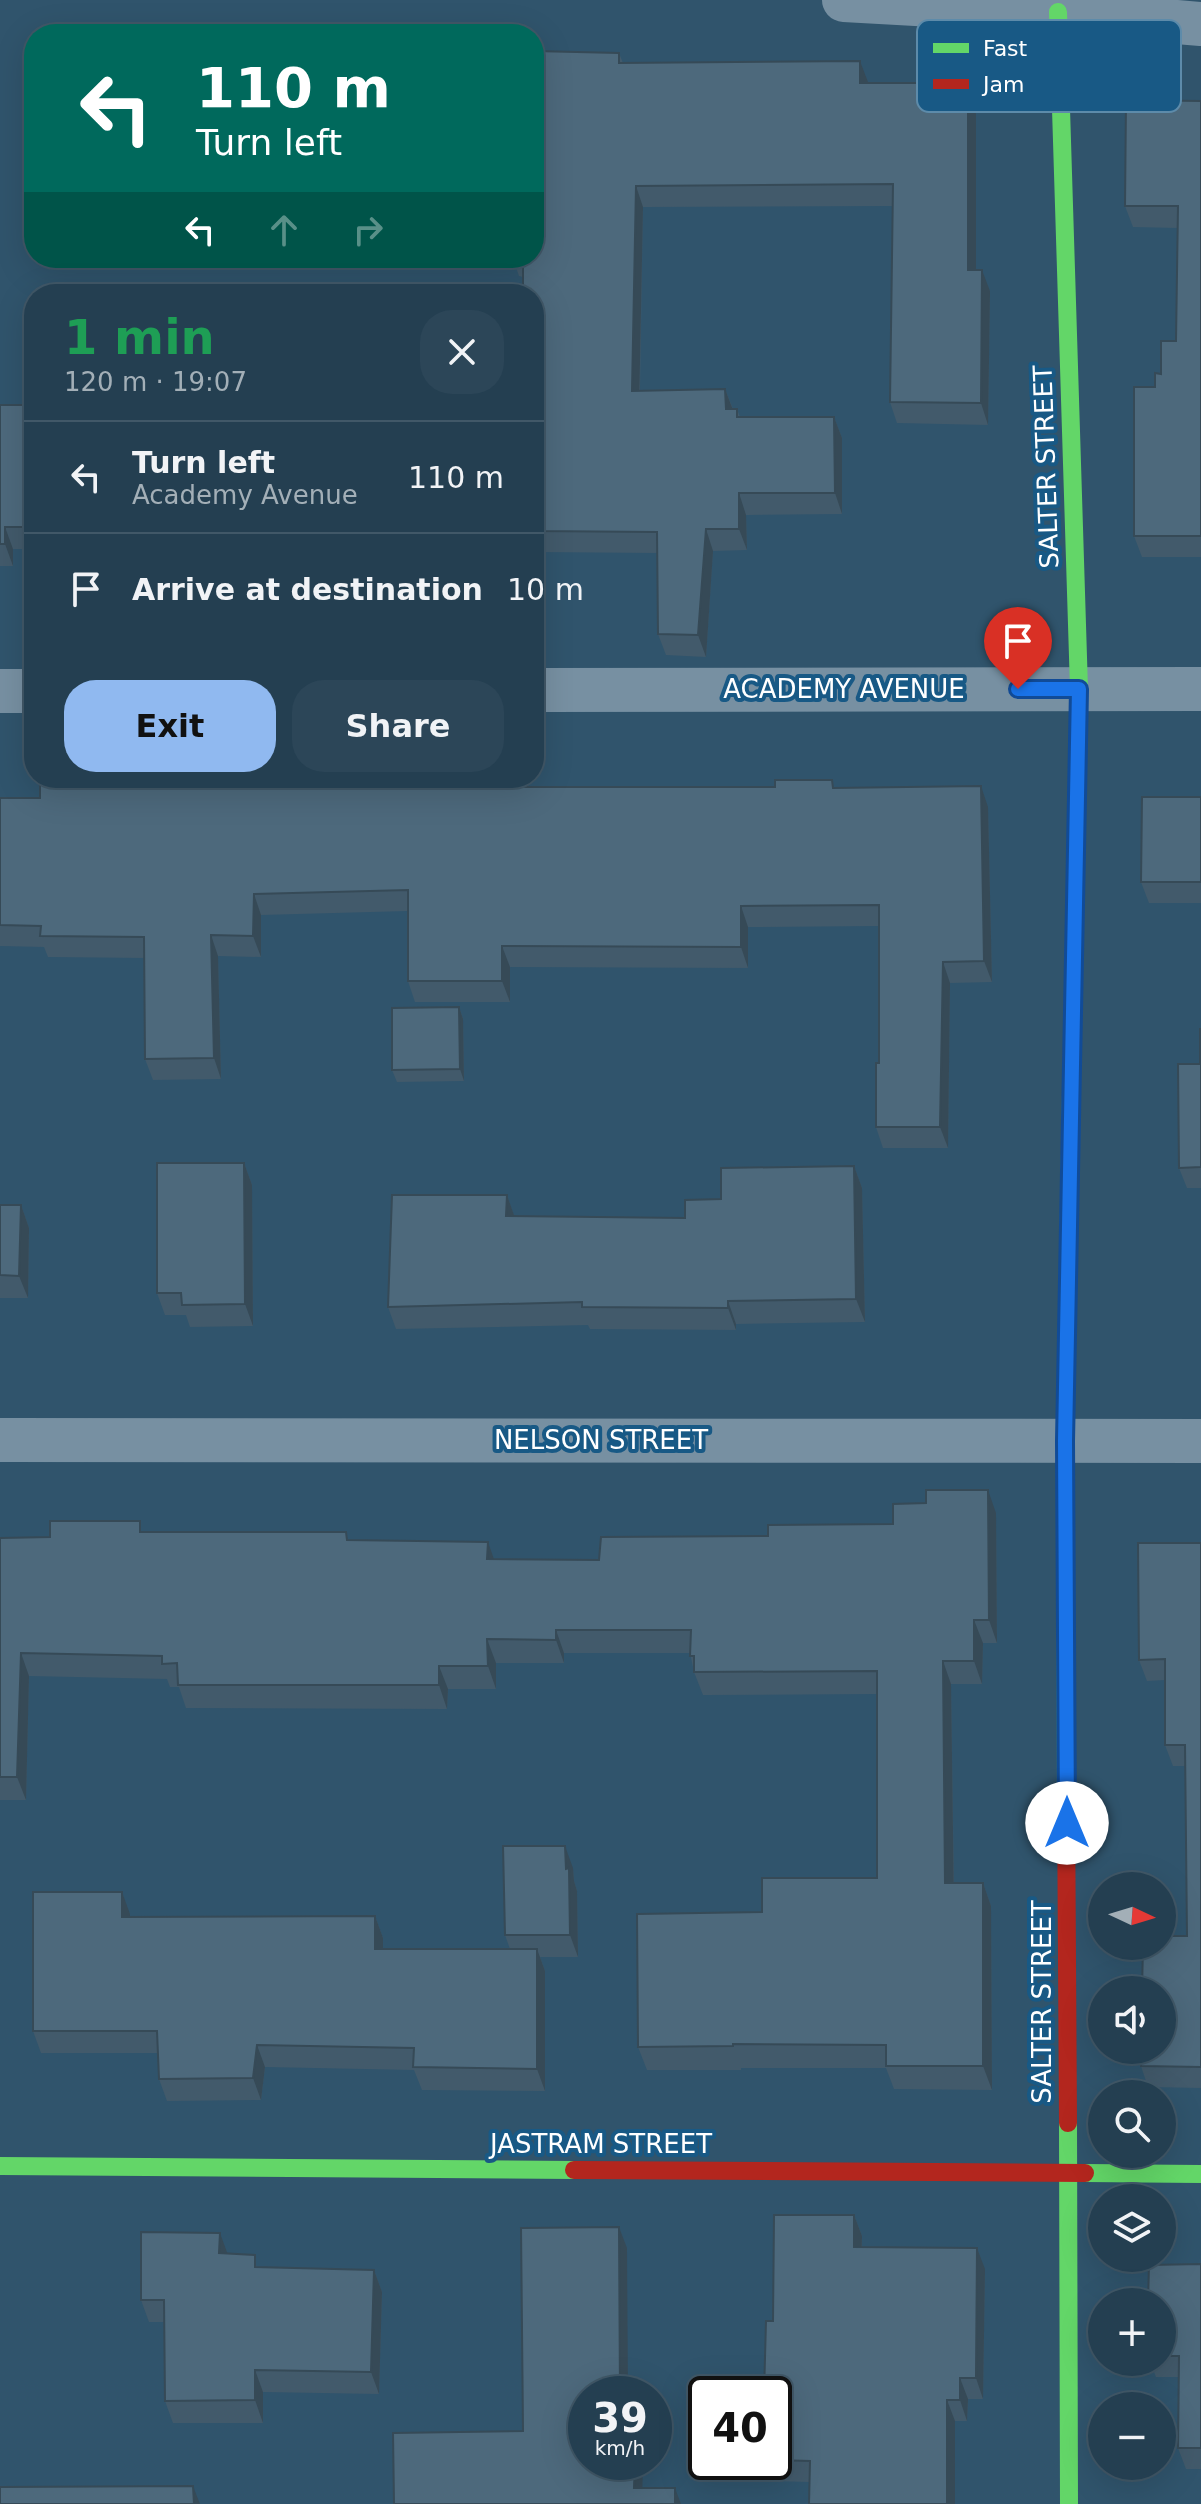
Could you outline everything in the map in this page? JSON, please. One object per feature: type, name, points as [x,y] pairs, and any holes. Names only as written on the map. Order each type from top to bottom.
[{"type":"street","points":[[844,0],[1153,20]]},
{"type":"street","name":"SALTER STREET","points":[[1058,12],[1058,20]]},
{"type":"street","points":[[1181,22],[1201,24]]},
{"type":"street","name":"SALTER STREET","points":[[1061,112],[1079,689],[1065,1441],[1069,2504]]},
{"type":"street","name":"ACADEMY AVENUE","points":[[544,690],[1201,689]]},
{"type":"street","points":[[0,691],[24,691]]},
{"type":"street","name":"NELSON STREET","points":[[0,1440],[1201,1441]]},
{"type":"street","name":"JASTRAM STREET","points":[[0,2166],[1201,2174]]},
{"type":"building","points":[[544,51],[619,53],[619,63],[860,61],[860,83],[917,83],[917,112],[968,112],[968,270],[982,270],[981,403],[890,402],[893,184],[636,186],[632,391],[725,389],[726,409],[737,409],[737,417],[834,417],[835,493],[739,493],[739,529],[706,529],[698,635],[658,634],[657,532],[544,531],[544,284],[523,284],[523,268],[544,268]]},
{"type":"building","points":[[1181,101],[1201,101],[1201,536],[1134,536],[1134,387],[1155,387],[1155,373],[1161,374],[1161,341],[1176,341],[1178,206],[1125,206],[1126,112],[1181,112]]},
{"type":"building","points":[[0,405],[24,405],[24,527],[5,527],[5,544],[0,544]]},
{"type":"building","points":[[775,780],[832,780],[833,788],[981,786],[984,961],[943,962],[940,1127],[876,1127],[879,905],[741,906],[741,947],[502,946],[502,981],[408,981],[408,890],[254,894],[253,936],[211,935],[214,1058],[145,1059],[144,937],[40,936],[41,926],[0,925],[0,798],[40,798],[40,788],[775,787]]},
{"type":"building","points":[[1142,797],[1201,797],[1201,882],[1141,882]]},
{"type":"building","points":[[459,1007],[460,1069],[392,1070],[392,1008]]},
{"type":"building","points":[[1200,1029],[1201,1167],[1179,1168],[1178,1064],[1200,1064]]},
{"type":"building","points":[[157,1163],[244,1163],[245,1304],[182,1305],[181,1293],[157,1293]]},
{"type":"building","points":[[854,1166],[856,1299],[728,1301],[728,1308],[582,1307],[582,1302],[388,1307],[392,1195],[507,1195],[506,1216],[685,1218],[685,1200],[721,1199],[721,1168]]},
{"type":"building","points":[[0,1205],[21,1205],[19,1276],[0,1275]]},
{"type":"building","points":[[926,1490],[988,1490],[989,1620],[974,1620],[974,1661],[943,1661],[945,1883],[983,1883],[983,2066],[886,2066],[886,2045],[638,2047],[637,1914],[762,1912],[762,1878],[877,1878],[877,1671],[694,1672],[694,1656],[690,1656],[691,1630],[556,1630],[556,1640],[487,1639],[488,1666],[439,1666],[439,1685],[178,1685],[177,1663],[162,1664],[162,1656],[21,1653],[17,1777],[0,1777],[0,1538],[50,1537],[50,1521],[140,1521],[140,1532],[346,1532],[347,1540],[488,1542],[487,1559],[599,1560],[601,1537],[768,1536],[768,1525],[893,1524],[893,1504],[926,1503]]},
{"type":"building","points":[[1138,1543],[1201,1543],[1201,2067],[1141,2066],[1176,2064],[1176,1976],[1142,1976],[1143,1960],[1176,1960],[1176,1936],[1187,1936],[1185,1745],[1165,1745],[1165,1659],[1139,1660]]},
{"type":"building","points":[[503,1846],[565,1846],[566,1869],[569,1868],[570,1935],[505,1935]]},
{"type":"building","points":[[33,1892],[122,1892],[122,1917],[375,1916],[375,1949],[537,1949],[537,2069],[413,2067],[414,2048],[257,2045],[253,2078],[159,2079],[157,2031],[33,2031]]},
{"type":"building","points":[[774,2215],[854,2215],[854,2247],[977,2248],[976,2378],[960,2378],[960,2400],[947,2400],[947,2504],[809,2504],[810,2461],[792,2460],[792,2376],[764,2376],[766,2321],[773,2321]]},
{"type":"building","points":[[619,2227],[620,2376],[568,2376],[568,2480],[634,2480],[634,2488],[675,2488],[675,2504],[394,2504],[393,2433],[523,2431],[521,2228]]},
{"type":"building","points":[[141,2232],[220,2233],[219,2253],[255,2255],[255,2267],[374,2270],[371,2372],[255,2370],[255,2400],[165,2401],[164,2300],[141,2300]]},
{"type":"building","points":[[1176,2264],[1201,2264],[1201,2448],[1178,2448],[1176,2288],[1148,2288],[1149,2272],[1176,2272]]},
{"type":"building","points":[[193,2486],[194,2504],[0,2504],[0,2487]]},
{"type":"traffic: fast","points":[[1058,12],[1058,20]]},
{"type":"traffic: fast","points":[[1061,112],[1079,689],[1077,802]]},
{"type":"traffic: fast","points":[[1066,1796],[1065,1441],[1071,1095]]},
{"type":"traffic: fast","points":[[1068,2123],[1069,2504]]},
{"type":"traffic: fast","points":[[0,2166],[574,2170]]},
{"type":"traffic: fast","points":[[1085,2173],[1201,2174]]},
{"type":"traffic: jam","points":[[1071,1095],[1077,802]]},
{"type":"traffic: jam","points":[[1066,1796],[1068,2123]]},
{"type":"traffic: jam","points":[[574,2170],[1085,2173]]},
{"type":"route","points":[[1018,689],[1079,689],[1065,1441],[1067,1823]]}]
